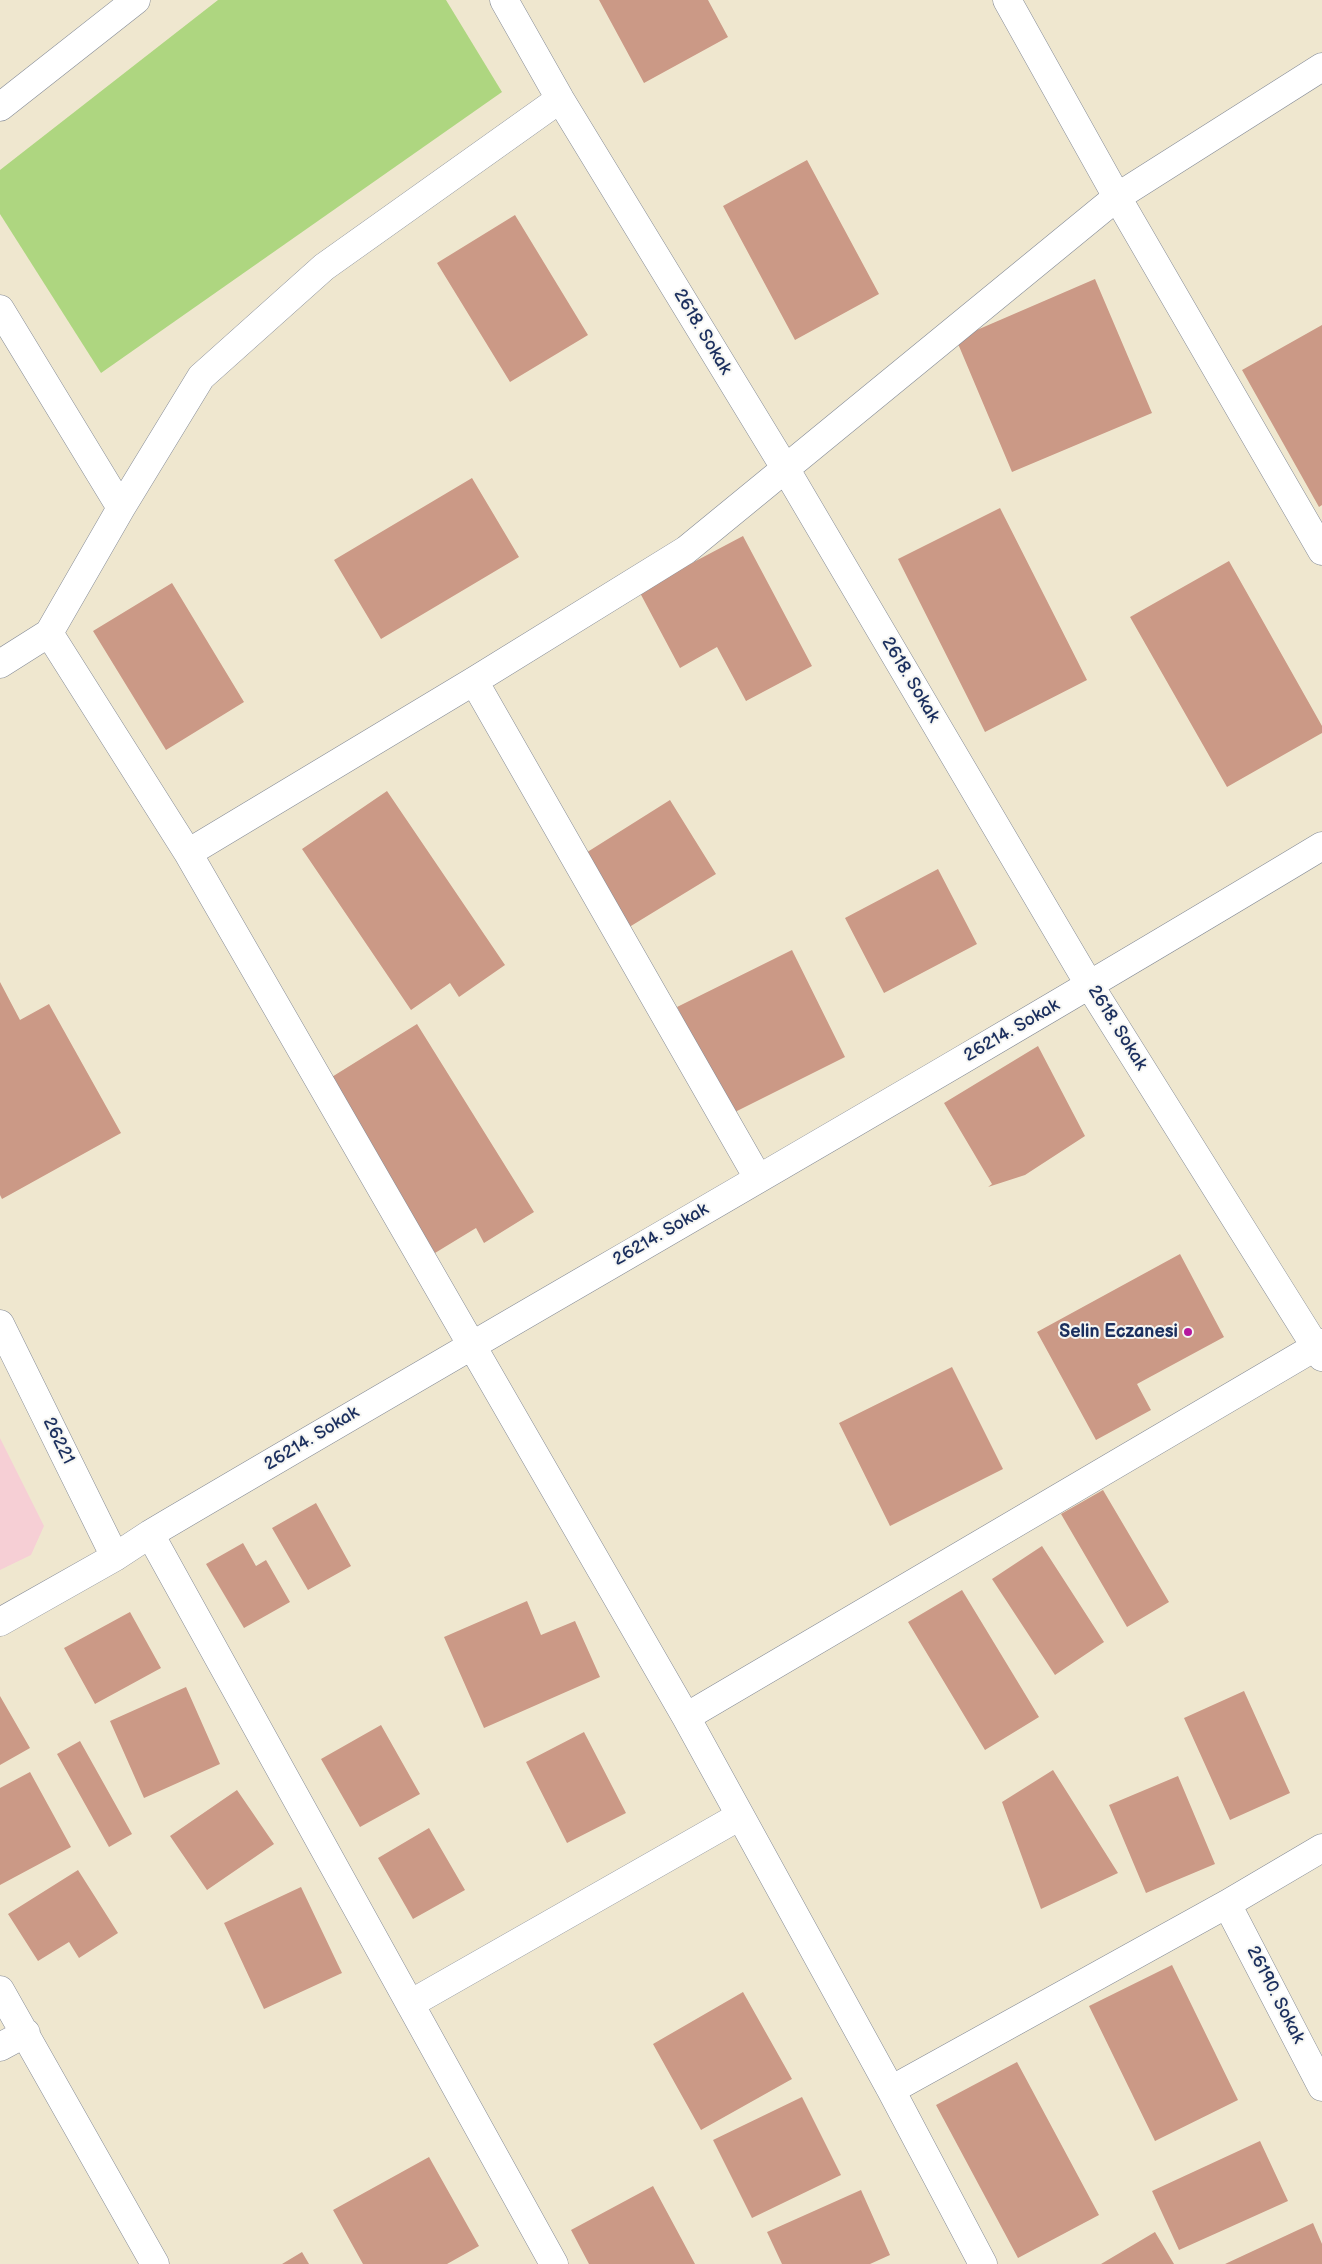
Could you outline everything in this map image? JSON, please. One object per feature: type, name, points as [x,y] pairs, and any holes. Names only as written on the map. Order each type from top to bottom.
[{"type":"street","points":[[0,107],[136,0]]},
{"type":"street","name":"2618. Sokak","points":[[504,0],[560,99],[785,468],[1090,986],[1320,1349]]},
{"type":"street","points":[[1007,0],[1117,197],[1322,551]]},
{"type":"street","points":[[188,853],[474,681],[686,550],[1117,197],[1322,67]]},
{"type":"street","points":[[0,664],[49,633],[121,508],[201,377],[324,267],[560,99]]},
{"type":"street","points":[[0,309],[121,508]]},
{"type":"street","points":[[49,633],[188,853],[686,1717],[891,2090],[983,2264]]},
{"type":"street","points":[[474,681],[758,1178]]},
{"type":"street","name":"26214. Sokak","points":[[0,1622],[115,1557],[150,1534],[470,1345],[1090,986],[1322,846]]},
{"type":"street","name":"26221","points":[[0,1324],[115,1557]]},
{"type":"street","points":[[686,1717],[1320,1349]]},
{"type":"street","points":[[150,1534],[554,2264]]},
{"type":"street","points":[[410,2004],[740,1816]]},
{"type":"street","points":[[891,2090],[1227,1904],[1322,1848]]},
{"type":"street","name":"26190. Sokak","points":[[1227,1904],[1322,2087]]},
{"type":"street","points":[[0,1990],[155,2264]]},
{"type":"street","points":[[0,2047],[26,2033]]},
{"type":"shaded area","points":[[0,1438],[44,1526],[31,1555],[0,1570]]},
{"type":"green space","points":[[218,0],[446,0],[502,92],[101,373],[0,214],[0,170]]},
{"type":"building","points":[[599,0],[708,0],[728,37],[644,83]]},
{"type":"building","points":[[807,160],[879,294],[795,340],[723,206]]},
{"type":"building","points":[[515,215],[588,335],[510,382],[437,263]]},
{"type":"building","points":[[1095,279],[1152,413],[1012,472],[956,339]]},
{"type":"building","points":[[1322,325],[1322,505],[1319,507],[1242,370]]},
{"type":"building","points":[[472,478],[519,557],[381,639],[334,560]]},
{"type":"building","points":[[1000,508],[1087,680],[985,732],[898,559]]},
{"type":"building","points":[[743,536],[812,666],[746,701],[717,647],[680,668],[639,591]]},
{"type":"building","points":[[1229,561],[1322,726],[1322,733],[1227,787],[1130,617]]},
{"type":"building","points":[[172,583],[244,702],[166,750],[93,631]]},
{"type":"building","points":[[387,791],[505,965],[459,997],[450,983],[411,1010],[302,849]]},
{"type":"building","points":[[670,800],[716,874],[626,929],[581,856]]},
{"type":"building","points":[[938,869],[977,944],[884,993],[845,918]]},
{"type":"building","points":[[792,950],[845,1057],[731,1114],[677,1007]]},
{"type":"building","points":[[0,982],[20,1020],[49,1004],[121,1133],[2,1199],[0,1195]]},
{"type":"building","points":[[417,1024],[534,1212],[484,1243],[476,1228],[435,1253],[327,1080]]},
{"type":"building","points":[[1038,1046],[1085,1136],[1025,1175],[988,1187],[992,1184],[944,1103]]},
{"type":"building","points":[[1180,1254],[1224,1337],[1137,1384],[1151,1410],[1096,1440],[1037,1332]]},
{"type":"building","points":[[952,1367],[1003,1469],[890,1526],[839,1423]]},
{"type":"building","points":[[1103,1490],[1169,1602],[1127,1627],[1061,1514]]},
{"type":"building","points":[[316,1503],[351,1566],[308,1590],[272,1528]]},
{"type":"building","points":[[243,1543],[256,1566],[266,1560],[290,1602],[244,1628],[206,1564]]},
{"type":"building","points":[[1042,1546],[1104,1642],[1055,1675],[992,1579]]},
{"type":"building","points":[[962,1590],[1039,1717],[985,1750],[908,1622]]},
{"type":"building","points":[[527,1601],[541,1635],[575,1621],[600,1677],[484,1728],[444,1637]]},
{"type":"building","points":[[130,1612],[161,1668],[95,1704],[64,1648]]},
{"type":"building","points":[[186,1687],[220,1764],[144,1798],[110,1721]]},
{"type":"building","points":[[1244,1691],[1290,1793],[1230,1820],[1184,1718]]},
{"type":"building","points":[[0,1696],[30,1748],[0,1765]]},
{"type":"building","points":[[381,1725],[420,1794],[360,1827],[321,1759]]},
{"type":"building","points":[[584,1732],[626,1813],[567,1843],[526,1762]]},
{"type":"building","points":[[80,1741],[132,1834],[109,1847],[57,1754]]},
{"type":"building","points":[[1053,1770],[1118,1873],[1041,1909],[1002,1802]]},
{"type":"building","points":[[30,1772],[71,1847],[0,1885],[0,1788]]},
{"type":"building","points":[[1178,1776],[1215,1864],[1146,1893],[1109,1805]]},
{"type":"building","points":[[237,1790],[274,1844],[207,1890],[170,1836]]},
{"type":"building","points":[[429,1828],[465,1890],[413,1919],[378,1858]]},
{"type":"building","points":[[78,1870],[118,1933],[79,1958],[69,1942],[38,1961],[8,1914]]},
{"type":"building","points":[[301,1887],[342,1973],[264,2009],[224,1923]]},
{"type":"building","points":[[1172,1965],[1238,2100],[1155,2141],[1089,2006]]},
{"type":"building","points":[[743,1992],[792,2079],[701,2130],[653,2044]]},
{"type":"building","points":[[1017,2062],[1099,2215],[1018,2258],[936,2105]]},
{"type":"building","points":[[802,2097],[841,2175],[752,2218],[713,2140]]},
{"type":"building","points":[[1260,2141],[1288,2201],[1179,2250],[1152,2191]]},
{"type":"building","points":[[429,2157],[479,2246],[447,2264],[363,2264],[333,2210]]},
{"type":"building","points":[[653,2186],[695,2264],[589,2264],[571,2230]]},
{"type":"building","points":[[861,2190],[890,2255],[870,2264],[782,2264],[767,2232]]},
{"type":"building","points":[[1313,2223],[1322,2244],[1322,2264],[1225,2264]]},
{"type":"building","points":[[1155,2232],[1174,2264],[1101,2264]]},
{"type":"building","points":[[302,2252],[309,2264],[282,2264]]},
{"type":"place","name":"Selin Eczanesi","points":[[1188,1332]]}]
